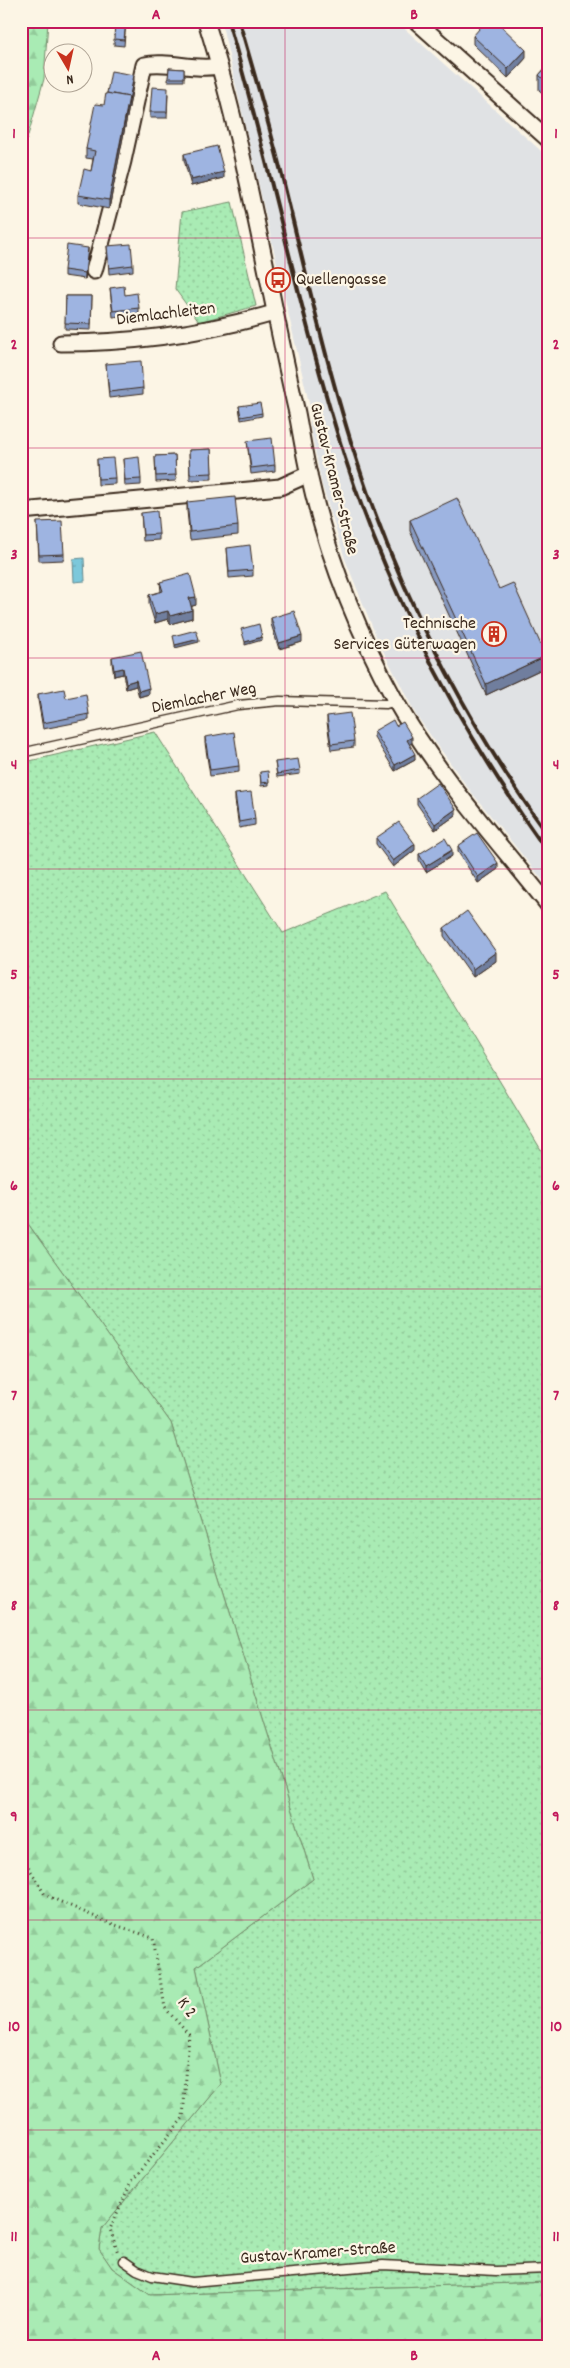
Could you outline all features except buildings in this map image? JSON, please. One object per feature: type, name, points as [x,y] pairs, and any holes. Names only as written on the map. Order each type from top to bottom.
[{"type":"street","name":"Gustav-Kramer-Straße","points":[[206,21],[230,106],[309,474],[342,584],[396,701],[464,799],[549,906]]},
{"type":"street","points":[[416,21],[549,140]]},
{"type":"street","points":[[94,271],[123,162],[144,65],[168,63],[212,68],[219,66]]},
{"type":"street","name":"Diemlachleiten","points":[[61,343],[93,343],[202,332],[274,313]]},
{"type":"street","points":[[21,511],[280,487],[309,474]]},
{"type":"lane","name":"Diemlacher Weg","points":[[21,753],[238,705],[280,701],[386,704],[396,701]]},
{"type":"lane","name":"Gustav-Kramer-Straße","points":[[124,2261],[137,2270],[152,2276],[192,2282],[383,2265],[496,2271],[549,2269]]},
{"type":"path","name":"K 2","points":[[21,1854],[45,1894],[107,1922],[154,1938],[165,2008],[189,2035],[182,2118],[131,2182],[110,2229],[116,2251],[124,2261]]},
{"type":"shaded area","points":[[221,21],[396,21],[549,158],[549,888],[468,788],[416,715],[378,641],[345,559],[322,485],[310,426],[311,412]]},
{"type":"green space","points":[[21,21],[48,21],[47,42],[42,42],[42,86],[21,160]]},
{"type":"green space","points":[[232,202],[256,306],[199,322],[175,289],[182,212]]},
{"type":"green space","points":[[155,732],[283,933],[385,891],[549,1163],[549,2282],[150,2295],[112,2268],[99,2249],[102,2228],[221,2084],[196,1967],[313,1879],[171,1423],[21,1214],[21,763]]},
{"type":"green space","points":[[21,1214],[171,1423],[313,1879],[196,1967],[221,2084],[102,2228],[99,2249],[112,2268],[150,2295],[549,2282],[549,2347],[21,2347]]},
{"type":"water","points":[[84,558],[85,581],[74,582],[73,559]]},
{"type":"railway","points":[[228,21],[258,130],[313,349],[345,458],[363,511],[407,614],[458,713],[517,808],[549,854]]},
{"type":"railway","points":[[239,21],[276,152],[314,308],[344,420],[368,494],[403,583],[446,671],[495,757],[549,836]]},
{"type":"place","name":"Quellengasse","points":[[278,280]]},
{"type":"place","name":"Technische Services Güterwagen","points":[[494,634]]}]
